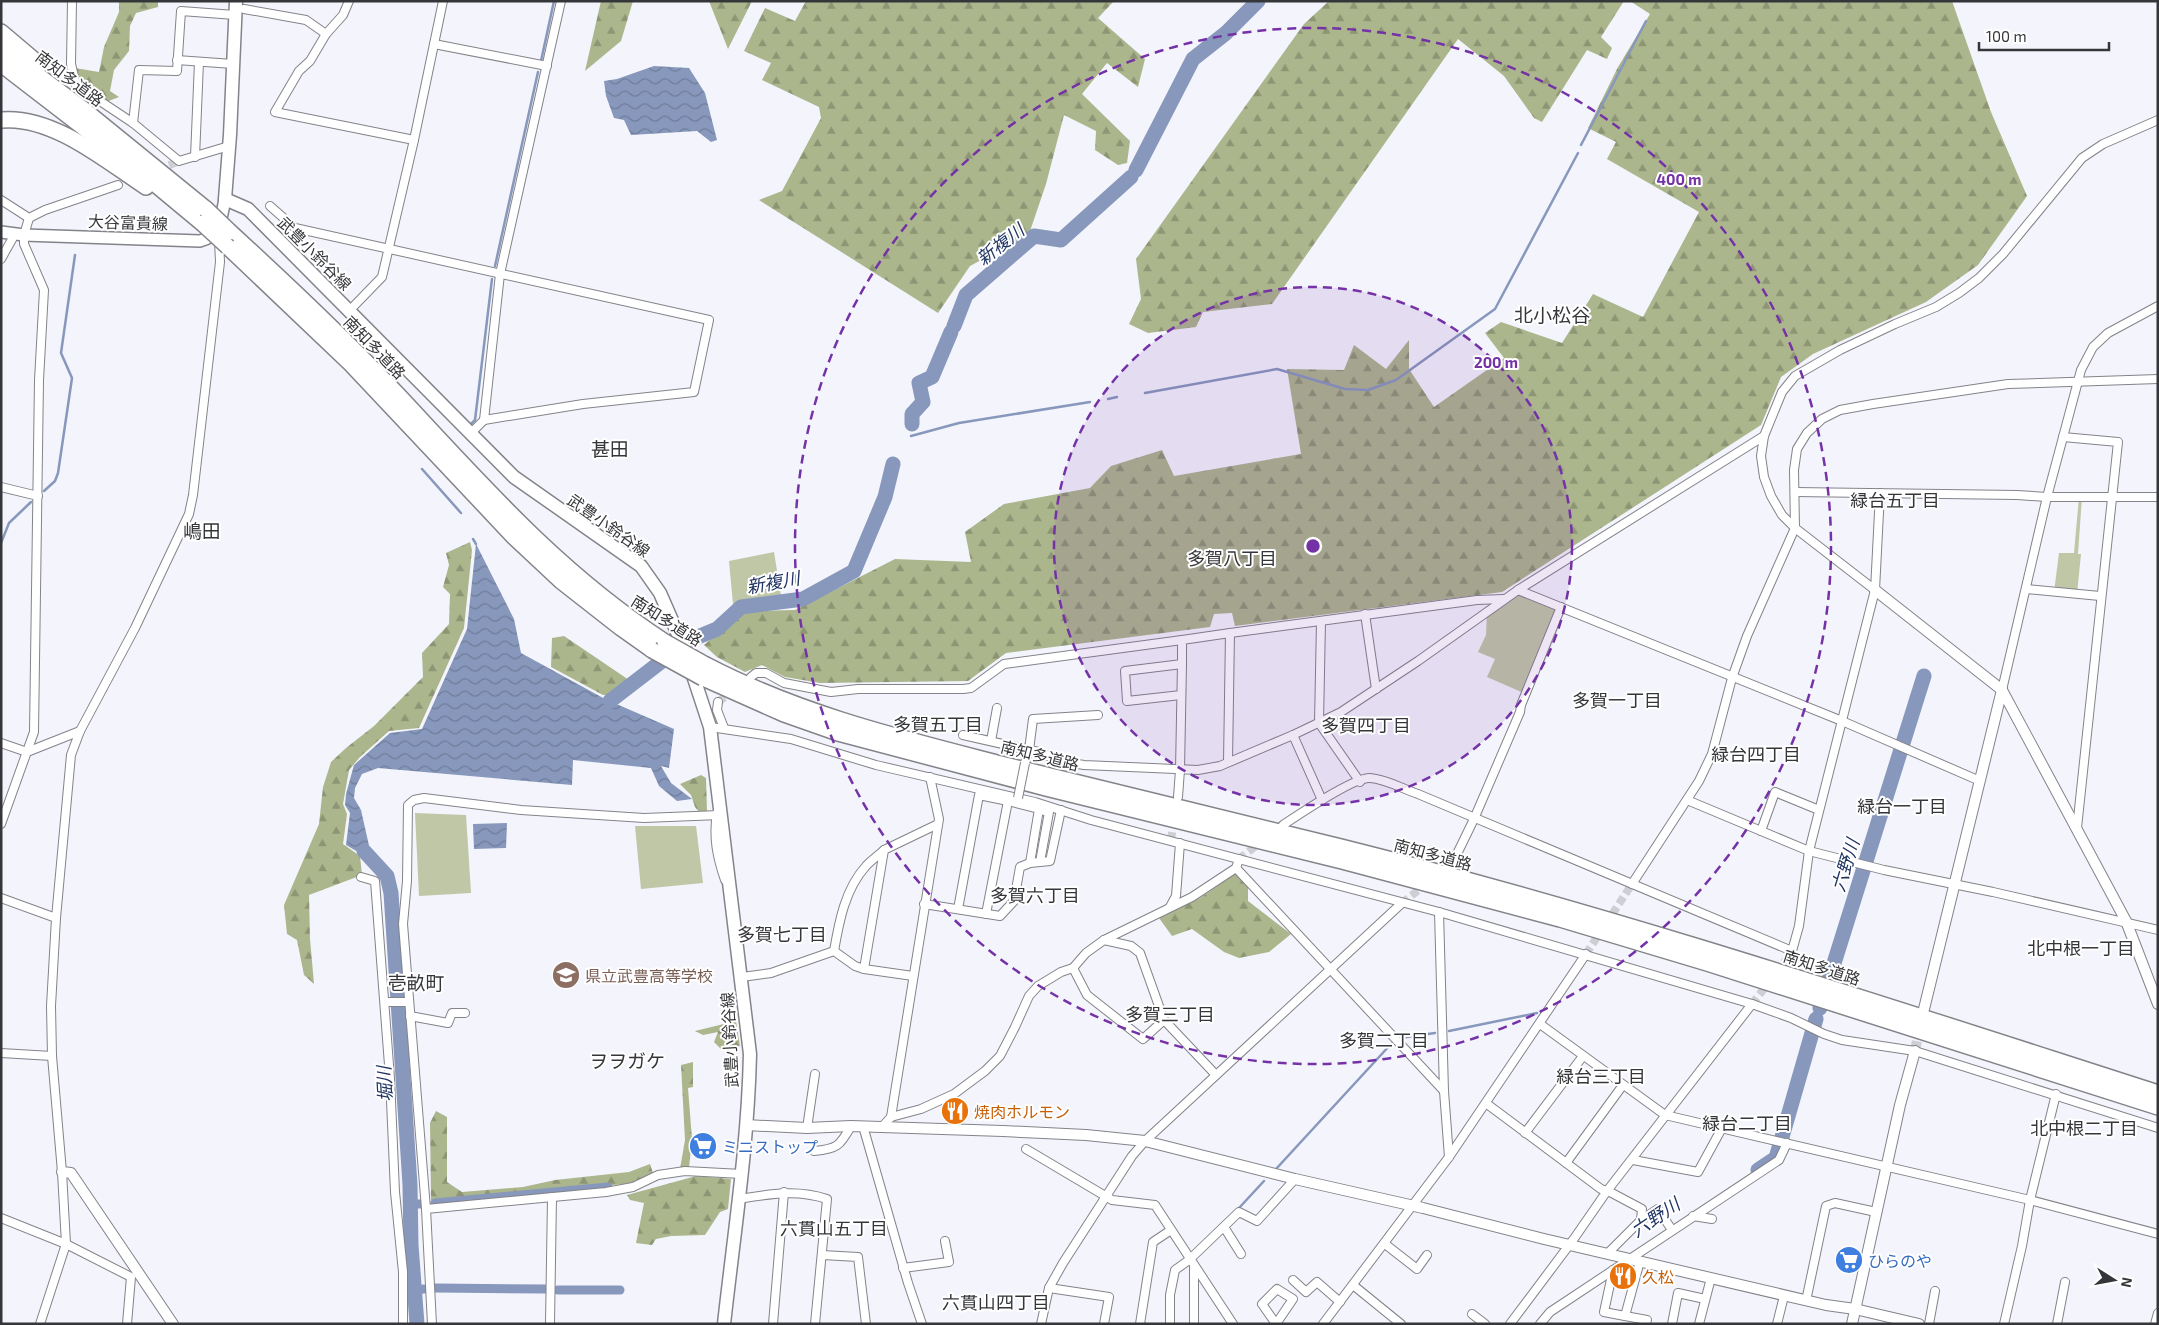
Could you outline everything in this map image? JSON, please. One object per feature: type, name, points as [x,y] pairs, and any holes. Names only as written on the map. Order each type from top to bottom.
[{"type":"highway","points":[[1,32],[158,162],[172,181]]},
{"type":"highway","name":"南知多道路","points":[[1,48],[83,109],[172,181],[201,216]]},
{"type":"highway","name":"南知多道路","points":[[1,64],[226,236],[351,364],[514,536],[562,581],[621,628],[665,643],[704,672],[776,711],[838,733],[1046,788],[1342,861],[1560,919],[1717,966],[2158,1107]]},
{"type":"highway","points":[[1,120],[10,119],[40,124],[61,132],[146,186],[186,217],[201,216]]},
{"type":"highway","name":"南知多道路","points":[[704,672],[840,721],[924,744],[1345,848],[1565,907],[1729,956],[2158,1093]]},
{"type":"main road","points":[[226,236],[225,199],[238,8]]},
{"type":"main road","name":"武豊小鈴谷線","points":[[225,199],[248,209],[470,434],[523,485],[641,566],[660,593],[665,643],[684,648],[710,727],[719,801],[718,815],[742,977],[750,1054],[742,1174],[724,1324]]},
{"type":"main road","name":"大谷富貴線","points":[[1,232],[200,241],[226,236]]},
{"type":"street","points":[[72,1],[71,64],[76,85],[133,123],[179,162],[229,146]]},
{"type":"street","points":[[349,1],[343,15],[326,34],[310,61],[299,70],[275,112],[414,140]]},
{"type":"street","points":[[349,311],[382,277],[444,1]]},
{"type":"street","points":[[484,420],[500,274],[561,1]]},
{"type":"street","points":[[133,123],[139,70],[177,71],[181,11],[238,8],[306,20],[326,34]]},
{"type":"street","points":[[434,44],[547,66]]},
{"type":"street","points":[[178,60],[233,64]]},
{"type":"street","points":[[195,157],[199,62]]},
{"type":"street","points":[[2158,120],[2103,144],[2082,158],[2003,254],[1979,278],[1959,293],[1936,307],[1840,350],[1795,376],[1782,392],[1764,436],[1761,456],[1764,476],[1771,496],[1782,514],[1796,528],[2002,690],[2126,921],[2158,1004]]},
{"type":"street","points":[[1,259],[29,218],[45,210],[118,185]]},
{"type":"street","points":[[1,200],[29,218]]},
{"type":"street","points":[[270,206],[295,228],[709,320],[694,392],[583,404],[484,420],[470,434]]},
{"type":"street","points":[[1,824],[34,732],[39,380],[44,290],[19,234]]},
{"type":"street","points":[[40,1324],[66,1244],[52,1056],[51,1006],[56,918],[71,755],[80,732],[135,628],[189,514],[193,495],[220,262],[226,236]]},
{"type":"street","points":[[1924,1009],[2047,497],[2077,381],[2093,347],[2103,338],[2135,317],[2158,306]]},
{"type":"street","points":[[1632,884],[1686,800],[1712,754],[1732,678],[1747,636],[1796,528],[1794,470],[1797,449],[1807,433],[1822,419],[1840,410],[2008,384],[2158,380]]},
{"type":"street","points":[[963,735],[1039,752],[1058,761],[1084,766],[1198,770],[1228,762],[1293,735],[1341,712],[1504,599],[1764,436]]},
{"type":"street","points":[[2063,436],[2118,442],[2100,596],[2077,828]]},
{"type":"street","points":[[1,488],[38,496]]},
{"type":"street","points":[[1795,492],[2047,497],[2158,497]]},
{"type":"street","points":[[1283,825],[1322,800],[1368,778],[1377,779],[1792,951],[1799,926],[1809,851],[1875,590],[1880,493]]},
{"type":"street","points":[[2026,589],[2100,596]]},
{"type":"street","points":[[1518,590],[1842,721],[1980,781]]},
{"type":"street","points":[[751,677],[756,673],[766,673],[784,683],[831,692],[858,688],[963,689],[971,688],[1004,664],[1365,614],[1477,600],[1504,599]]},
{"type":"street","points":[[1448,867],[1456,856],[1474,819],[1520,712],[1521,705],[1561,607]]},
{"type":"street","points":[[1365,614],[1376,689]]},
{"type":"street","points":[[1321,621],[1319,723],[1360,782]]},
{"type":"street","points":[[1228,762],[1230,633]]},
{"type":"street","points":[[1178,797],[1182,640]]},
{"type":"street","points":[[1181,695],[1127,701],[1125,671],[1182,664]]},
{"type":"street","points":[[718,702],[717,710],[724,728]]},
{"type":"street","points":[[991,741],[996,708]]},
{"type":"street","points":[[1018,798],[1029,750],[1033,719],[1098,715]]},
{"type":"street","points":[[710,727],[791,739],[876,765],[1018,798],[1439,912],[1752,1004],[1842,1040],[1915,1051],[2056,1094],[2158,1128]]},
{"type":"street","points":[[1,743],[26,752],[80,732]]},
{"type":"street","points":[[1293,735],[1322,800]]},
{"type":"street","points":[[891,1117],[938,824],[930,777]]},
{"type":"street","points":[[1760,831],[1775,792],[1819,810]]},
{"type":"street","points":[[958,909],[979,795],[1050,812],[1040,862]]},
{"type":"street","points":[[432,1324],[426,1209],[403,924],[407,881],[408,809],[414,800],[424,798],[521,810],[644,818],[718,815]]},
{"type":"street","points":[[1686,800],[1809,851],[1884,870],[2126,921],[2158,930]]},
{"type":"street","points":[[986,914],[1008,802]]},
{"type":"street","points":[[1030,864],[1039,809]]},
{"type":"street","points":[[924,904],[1000,916],[1014,901],[1020,867],[1050,861],[1060,810]]},
{"type":"street","points":[[834,951],[841,915],[851,890],[866,866],[884,850],[938,824]]},
{"type":"street","points":[[1170,907],[1176,896],[1180,843]]},
{"type":"street","points":[[864,969],[884,850]]},
{"type":"street","points":[[882,1127],[891,1117],[920,1109],[940,1100],[969,1085],[980,1076],[1000,1056],[1016,1027],[1029,996],[1038,986],[1049,978],[1072,968],[1086,953],[1104,940],[1192,897],[1236,868],[1239,859]]},
{"type":"street","points":[[1236,868],[1444,1091]]},
{"type":"street","points":[[361,877],[374,881],[385,1002],[395,1192],[403,1272],[403,1324]]},
{"type":"street","points":[[1,898],[56,918]]},
{"type":"street","points":[[1041,1324],[1049,1288],[1104,1196],[1132,1156],[1145,1141],[1402,903]]},
{"type":"street","points":[[1439,912],[1444,1091],[1449,1157]]},
{"type":"street","points":[[1104,940],[1131,946],[1140,953],[1164,1020],[1216,1075]]},
{"type":"street","points":[[834,951],[855,966],[864,969],[913,976]]},
{"type":"street","points":[[742,977],[771,973],[834,951]]},
{"type":"street","points":[[1323,1324],[1449,1157],[1586,954]]},
{"type":"street","points":[[1072,968],[1087,995],[1143,1039],[1164,1020]]},
{"type":"street","points":[[385,1002],[409,1002]]},
{"type":"street","points":[[1510,1324],[1607,1191],[1752,1004]]},
{"type":"street","points":[[410,1016],[448,1023],[452,1013],[465,1013]]},
{"type":"street","points":[[1540,1024],[1665,1116],[2030,1200],[2158,1234]]},
{"type":"street","points":[[1852,1324],[1900,1105],[1915,1051]]},
{"type":"street","points":[[1,1053],[52,1056]]},
{"type":"street","points":[[1526,1133],[1583,1056]]},
{"type":"street","points":[[807,1128],[815,1074]]},
{"type":"street","points":[[1566,1163],[1623,1085]]},
{"type":"street","points":[[2004,1324],[2022,1246],[2030,1200],[2056,1094]]},
{"type":"street","points":[[1486,1104],[1601,1189],[1642,1209],[1641,1220]]},
{"type":"street","points":[[746,1125],[807,1128],[863,1126],[1086,1135],[1145,1141],[1295,1179],[1784,1296],[1855,1309],[1919,1324]]},
{"type":"street","points":[[814,1150],[833,1150],[843,1141],[851,1126]]},
{"type":"street","points":[[863,1126],[903,1268],[922,1324]]},
{"type":"street","points":[[1632,1160],[1698,1172],[1722,1128]]},
{"type":"street","points":[[1540,1324],[1550,1312],[1614,1270],[1635,1260],[1671,1228],[1693,1216],[1779,1160],[1784,1143]]},
{"type":"street","points":[[1026,1150],[1112,1200],[1155,1205],[1232,1324]]},
{"type":"street","points":[[426,1209],[606,1192],[633,1187],[658,1175],[685,1171],[742,1174]]},
{"type":"street","points":[[62,1172],[71,1173],[173,1324]]},
{"type":"street","points":[[1170,1324],[1170,1295],[1175,1270],[1192,1262],[1239,1212],[1257,1221],[1295,1179]]},
{"type":"street","points":[[739,1199],[784,1192],[800,1192],[827,1199],[815,1324]]},
{"type":"street","points":[[773,1324],[784,1192]]},
{"type":"street","points":[[550,1324],[552,1197]]},
{"type":"street","points":[[1806,1301],[1826,1206],[1835,1203],[1876,1212]]},
{"type":"street","points":[[1608,1253],[1641,1220],[1658,1209],[1671,1228]]},
{"type":"street","points":[[1693,1216],[1712,1219]]},
{"type":"street","points":[[1,1218],[66,1244],[131,1277],[127,1324]]},
{"type":"street","points":[[1224,1227],[1241,1254]]},
{"type":"street","points":[[1140,1324],[1154,1242],[1170,1230]]},
{"type":"street","points":[[903,1268],[949,1262],[945,1241]]},
{"type":"street","points":[[1385,1244],[1417,1270],[1427,1255]]},
{"type":"street","points":[[822,1255],[858,1257],[866,1324]]},
{"type":"street","points":[[1625,1316],[1635,1260]]},
{"type":"street","points":[[1192,1262],[1194,1324]]},
{"type":"street","points":[[1614,1270],[1604,1312],[1647,1320]]},
{"type":"street","points":[[1699,1324],[1711,1278]]},
{"type":"street","points":[[1292,1280],[1306,1292],[1317,1282],[1340,1302]]},
{"type":"street","points":[[2057,1324],[2065,1282]]},
{"type":"street","points":[[1353,1285],[1401,1324]]},
{"type":"street","points":[[1049,1288],[1109,1297],[1104,1324]]},
{"type":"street","points":[[1929,1324],[1935,1292]]},
{"type":"street","points":[[1672,1324],[1678,1293],[1705,1299]]},
{"type":"street","points":[[1777,1324],[1784,1296]]},
{"type":"street","points":[[2155,1324],[2158,1313]]},
{"type":"street","points":[[1472,1314],[1485,1324]]},
{"type":"green space","points":[[119,1],[158,1],[158,7],[136,13],[130,26],[129,51],[114,70],[110,91],[119,97],[106,102],[79,83],[75,68],[99,72],[104,47],[119,12]]},
{"type":"green space","points":[[601,1],[633,1],[621,41],[585,71]]},
{"type":"green space","points":[[709,1],[752,1],[728,49]]},
{"type":"green space","points":[[806,1],[1114,1],[1098,18],[1145,59],[1138,87],[1107,63],[1082,94],[1130,141],[1127,163],[1118,165],[1095,150],[1096,131],[1064,115],[1046,184],[1029,234],[970,266],[938,313],[759,200],[782,191],[821,118],[819,107],[762,80],[771,63],[744,51],[765,8],[795,21]]},
{"type":"green space","points":[[1329,1],[1624,1],[1601,37],[1612,48],[1607,59],[1587,50],[1542,122],[1534,118],[1504,76],[1458,39],[1272,304],[1203,312],[1196,327],[1148,333],[1129,324],[1141,299],[1136,259],[1304,24]]},
{"type":"green space","points":[[1630,1],[1952,1],[1991,112],[2027,196],[1978,265],[1926,302],[1813,354],[1781,377],[1761,425],[1502,592],[1235,626],[1232,613],[1214,614],[1210,627],[1006,653],[968,681],[820,683],[785,677],[762,665],[745,672],[717,657],[704,645],[743,611],[795,610],[895,559],[971,562],[965,532],[1004,504],[1090,488],[1111,466],[1162,450],[1174,476],[1301,454],[1287,369],[1344,370],[1354,345],[1386,369],[1409,340],[1409,369],[1434,407],[1504,358],[1485,333],[1501,322],[1562,343],[1593,294],[1643,317],[1699,212],[1607,159],[1616,142],[1588,128],[1618,67],[1650,14]]},
{"type":"green space","points":[[2079,497],[2082,497],[2078,554],[2081,554],[2077,594],[2054,592],[2059,553],[2074,553]]},
{"type":"green space","points":[[470,542],[472,550],[464,628],[419,728],[389,731],[360,757],[349,770],[343,804],[347,814],[343,844],[360,856],[362,875],[309,895],[314,984],[304,975],[297,940],[287,934],[284,905],[319,824],[323,787],[331,762],[374,726],[423,677],[422,653],[449,624],[450,594],[443,587],[449,565],[446,553]]},
{"type":"green space","points":[[774,552],[781,596],[733,604],[729,561]]},
{"type":"green space","points":[[1518,590],[1561,607],[1526,694],[1487,677],[1495,659],[1478,652],[1486,635],[1487,612]]},
{"type":"green space","points":[[564,636],[629,680],[613,696],[603,695],[551,667],[552,638]]},
{"type":"green space","points":[[701,775],[706,778],[707,812],[700,813],[695,807],[691,795],[680,784]]},
{"type":"green space","points":[[415,813],[466,815],[471,893],[419,896]]},
{"type":"green space","points":[[635,826],[696,826],[703,883],[641,889]]},
{"type":"green space","points":[[1235,874],[1248,885],[1248,901],[1291,934],[1269,952],[1239,958],[1224,952],[1192,929],[1172,936],[1159,918],[1200,898]]},
{"type":"green space","points":[[736,1021],[740,1046],[721,1049],[714,1042],[718,1032],[703,1035],[695,1031]]},
{"type":"green space","points":[[693,1062],[693,1087],[688,1088],[692,1139],[689,1168],[680,1169],[685,1140],[681,1065]]},
{"type":"green space","points":[[436,1111],[447,1117],[447,1182],[462,1192],[523,1187],[555,1180],[629,1172],[650,1164],[653,1173],[633,1183],[445,1202],[431,1200],[430,1123]]},
{"type":"green space","points":[[696,1176],[731,1179],[728,1209],[720,1212],[705,1235],[671,1236],[656,1239],[652,1245],[636,1243],[644,1203],[630,1200],[627,1195]]},
{"type":"water","points":[[654,66],[689,68],[705,93],[717,140],[711,142],[697,131],[631,135],[624,120],[614,118],[606,96],[604,81],[617,79]]},
{"type":"water","points":[[476,544],[514,619],[521,653],[605,699],[674,729],[669,768],[661,766],[671,783],[692,799],[677,801],[659,786],[651,768],[573,760],[572,785],[378,768],[362,774],[355,788],[354,798],[361,810],[370,850],[358,852],[346,845],[350,813],[345,805],[346,794],[354,765],[390,733],[422,729],[467,629]]},
{"type":"water","points":[[507,823],[506,848],[474,849],[473,824]]},
{"type":"waterway","points":[[541,61],[554,1]]},
{"type":"waterway","name":"新複川","points":[[1136,170],[1193,59],[1226,33],[1258,1]]},
{"type":"waterway","points":[[1581,145],[1646,21]]},
{"type":"waterway","points":[[495,266],[538,72]]},
{"type":"waterway","points":[[1145,393],[1277,369],[1345,389],[1368,390],[1396,380],[1495,309],[1578,153]]},
{"type":"waterway","name":"新複川","points":[[954,326],[966,295],[1034,236],[1061,240],[1131,177]]},
{"type":"waterway","points":[[44,491],[55,481],[58,473],[72,378],[61,353],[75,255]]},
{"type":"waterway","points":[[471,424],[475,420],[492,279]]},
{"type":"waterway","name":"新複川","points":[[912,424],[912,414],[923,402],[919,383],[932,377],[951,332]]},
{"type":"waterway","points":[[1108,399],[1117,397]]},
{"type":"waterway","points":[[911,436],[959,423],[1090,402]]},
{"type":"waterway","name":"新複川","points":[[610,701],[688,641],[717,629],[741,607],[803,599],[854,571],[885,497],[893,464]]},
{"type":"waterway","points":[[422,469],[461,513]]},
{"type":"waterway","points":[[1,543],[9,523],[31,502]]},
{"type":"waterway","points":[[473,539],[476,544]]},
{"type":"waterway","name":"六野川","points":[[1820,1008],[1924,676]]},
{"type":"waterway","name":"堀川","points":[[364,851],[387,876],[391,893],[417,1324]]},
{"type":"waterway","points":[[1449,1031],[1537,1013]]},
{"type":"waterway","name":"六野川","points":[[1758,1170],[1776,1158],[1816,1019]]},
{"type":"waterway","points":[[1400,1038],[1435,1033]]},
{"type":"waterway","points":[[1276,1169],[1391,1044]]},
{"type":"waterway","points":[[1239,1208],[1264,1181]]},
{"type":"waterway","points":[[435,1203],[608,1187]]},
{"type":"waterway","points":[[410,1204],[421,1204]]},
{"type":"waterway","points":[[435,1288],[545,1289]]},
{"type":"waterway","points":[[415,1290],[424,1289]]},
{"type":"waterway","points":[[558,1290],[620,1290]]},
{"type":"tunnel","points":[[158,170],[179,161]]},
{"type":"tunnel","points":[[718,702],[734,690]]},
{"type":"tunnel","points":[[1171,840],[1174,819]]},
{"type":"tunnel","points":[[1239,859],[1261,842]]},
{"type":"tunnel","points":[[1402,903],[1426,884]]},
{"type":"tunnel","points":[[1586,954],[1632,884]]},
{"type":"tunnel","points":[[1777,972],[1792,951]]},
{"type":"tunnel","points":[[1752,1004],[1770,981]]},
{"type":"tunnel","points":[[1915,1051],[1920,1024]]},
{"type":"place","name":"県立武豊高等学校","points":[[566,975]]},
{"type":"place","name":"焼肉ホルモン","points":[[955,1111]]},
{"type":"place","name":"ミニストップ","points":[[703,1146]]},
{"type":"place","name":"ひらのや","points":[[1849,1260]]},
{"type":"place","name":"久松","points":[[1623,1276]]},
{"type":"district","name":"北小松谷","points":[[1552,314]]},
{"type":"district","name":"甚田","points":[[610,448]]},
{"type":"district","name":"緑台五丁目","points":[[1895,500]]},
{"type":"district","name":"嶋田","points":[[202,530]]},
{"type":"district","name":"多賀八丁目","points":[[1232,558]]},
{"type":"district","name":"多賀一丁目","points":[[1617,700]]},
{"type":"district","name":"多賀五丁目","points":[[938,724]]},
{"type":"district","name":"多賀四丁目","points":[[1366,725]]},
{"type":"district","name":"緑台四丁目","points":[[1756,754]]},
{"type":"district","name":"緑台一丁目","points":[[1902,806]]},
{"type":"district","name":"多賀六丁目","points":[[1035,895]]},
{"type":"district","name":"多賀七丁目","points":[[782,934]]},
{"type":"district","name":"北中根一丁目","points":[[2081,948]]},
{"type":"district","name":"壱畝町","points":[[416,982]]},
{"type":"district","name":"多賀三丁目","points":[[1170,1014]]},
{"type":"district","name":"多賀二丁目","points":[[1384,1040]]},
{"type":"district","name":"ヲヲガケ","points":[[627,1060]]},
{"type":"district","name":"緑台三丁目","points":[[1601,1076]]},
{"type":"district","name":"緑台二丁目","points":[[1747,1123]]},
{"type":"district","name":"北中根二丁目","points":[[2084,1128]]},
{"type":"district","name":"六貫山五丁目","points":[[834,1228]]},
{"type":"district","name":"六貫山四丁目","points":[[996,1302]]}]
